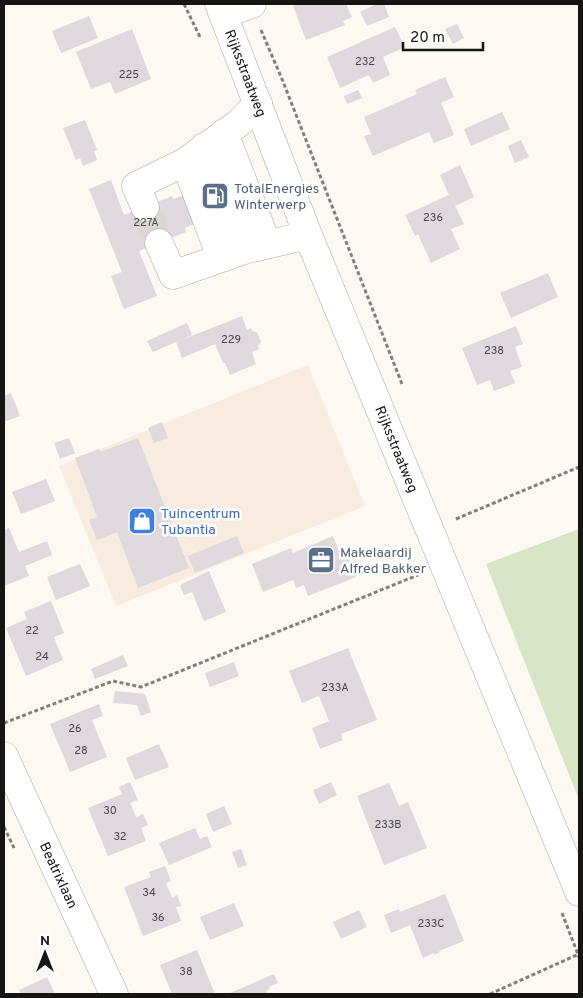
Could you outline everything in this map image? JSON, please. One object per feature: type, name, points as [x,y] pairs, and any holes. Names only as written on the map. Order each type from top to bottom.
[{"type":"main road","points":[[221,9],[251,4]]},
{"type":"main road","name":"Rijksstraatweg","points":[[221,9],[308,235],[579,892]]},
{"type":"main road","points":[[145,207],[136,186],[204,148],[239,123],[258,103]]},
{"type":"main road","points":[[204,148],[244,250]]},
{"type":"main road","points":[[204,148],[244,250]]},
{"type":"main road","points":[[159,243],[173,275],[244,250],[308,235]]},
{"type":"main road","name":"Beatrixlaan","points":[[4,756],[114,994]]},
{"type":"path","name":"Rijksstraatweg","points":[[251,4],[405,392]]},
{"type":"path","points":[[459,527],[456,519],[579,467]]},
{"type":"path","points":[[4,723],[113,681],[141,687],[426,573]]},
{"type":"path","points":[[490,994],[579,954]]},
{"type":"shaded area","points":[[308,365],[365,506],[116,606],[59,466]]},
{"type":"green space","points":[[579,529],[579,800],[486,564]]},
{"type":"building","points":[[300,4],[346,4],[352,17],[343,21],[345,25],[306,40],[293,6]]},
{"type":"building","points":[[377,4],[384,4],[389,17],[367,26],[360,12]]},
{"type":"building","points":[[89,16],[98,38],[61,53],[52,31]]},
{"type":"building","points":[[457,24],[464,38],[453,44],[445,29]]},
{"type":"building","points":[[395,27],[405,47],[383,57],[390,75],[373,83],[369,75],[340,88],[327,57]]},
{"type":"building","points":[[132,29],[151,79],[115,94],[110,82],[91,89],[76,52]]},
{"type":"building","points":[[445,77],[454,97],[441,103],[454,135],[434,143],[429,132],[373,156],[364,136],[371,134],[364,117],[417,94],[415,90]]},
{"type":"building","points":[[358,90],[362,98],[347,104],[344,96]]},
{"type":"building","points":[[502,112],[510,129],[471,146],[464,129]]},
{"type":"building","points":[[85,120],[97,150],[94,151],[97,160],[83,166],[80,158],[76,160],[63,128]]},
{"type":"building","points":[[521,140],[529,157],[515,163],[508,146]]},
{"type":"building","points":[[460,165],[474,197],[455,206],[464,224],[451,229],[460,249],[431,263],[418,234],[415,236],[405,215],[449,195],[440,175]]},
{"type":"building","points":[[111,180],[124,215],[172,196],[173,199],[184,195],[195,224],[185,228],[186,232],[139,251],[157,296],[124,309],[111,276],[122,272],[89,189]]},
{"type":"building","points":[[548,273],[558,297],[511,318],[500,293]]},
{"type":"building","points":[[242,316],[247,330],[251,328],[252,331],[257,332],[261,342],[258,346],[259,349],[252,352],[256,364],[230,375],[215,344],[182,358],[176,342],[153,352],[147,341],[187,323],[192,335],[184,339]]},
{"type":"building","points":[[516,326],[523,344],[515,347],[522,367],[510,371],[515,383],[494,391],[490,380],[477,385],[462,348]]},
{"type":"building","points":[[11,393],[20,416],[4,422],[4,396]]},
{"type":"building","points":[[162,422],[168,438],[154,443],[148,428]]},
{"type":"building","points":[[69,438],[75,453],[60,459],[54,443]]},
{"type":"building","points":[[138,438],[189,568],[138,588],[117,532],[97,540],[89,520],[97,517],[75,458],[99,449],[100,452]]},
{"type":"building","points":[[46,479],[55,501],[21,514],[12,492]]},
{"type":"building","points":[[9,528],[19,552],[47,541],[52,555],[25,566],[29,576],[4,586],[4,530]]},
{"type":"building","points":[[237,536],[244,553],[195,573],[188,556]]},
{"type":"building","points":[[333,536],[342,559],[348,557],[356,577],[308,596],[304,585],[296,588],[293,580],[263,592],[252,564],[291,548],[293,553]]},
{"type":"building","points":[[80,564],[90,586],[56,600],[47,577]]},
{"type":"building","points":[[209,571],[226,612],[204,621],[192,592],[184,595],[180,585]]},
{"type":"building","points":[[51,601],[64,633],[54,637],[63,660],[26,676],[6,628],[27,619],[24,612]]},
{"type":"building","points":[[348,648],[377,720],[341,734],[343,740],[320,749],[312,728],[329,721],[319,696],[302,703],[289,671]]},
{"type":"building","points":[[123,655],[128,666],[95,679],[91,669]]},
{"type":"building","points":[[234,662],[239,676],[210,687],[205,673]]},
{"type":"building","points":[[115,691],[145,694],[151,712],[141,716],[137,705],[113,703]]},
{"type":"building","points":[[99,704],[103,716],[92,720],[107,757],[70,772],[50,724]]},
{"type":"building","points":[[159,744],[169,767],[135,780],[126,758]]},
{"type":"building","points":[[130,782],[138,800],[130,803],[136,817],[143,814],[148,825],[141,828],[146,841],[108,856],[88,808],[122,794],[119,787]]},
{"type":"building","points":[[331,782],[337,795],[319,804],[313,790]]},
{"type":"building","points":[[389,783],[399,806],[408,802],[427,848],[384,865],[357,796]]},
{"type":"building","points":[[224,806],[232,824],[213,832],[206,814]]},
{"type":"building","points":[[195,828],[200,839],[207,836],[212,847],[169,865],[159,843]]},
{"type":"building","points":[[241,849],[247,865],[238,868],[232,852]]},
{"type":"building","points":[[165,866],[171,881],[166,883],[172,898],[177,895],[181,906],[176,907],[181,921],[143,936],[124,887],[151,877],[149,872]]},
{"type":"building","points":[[445,894],[464,941],[439,951],[435,955],[434,953],[423,958],[410,925],[391,933],[384,915],[399,909],[400,912]]},
{"type":"building","points":[[234,903],[244,926],[210,940],[200,917]]},
{"type":"building","points":[[359,910],[367,927],[341,939],[333,922]]},
{"type":"building","points":[[197,950],[215,994],[172,994],[160,965]]},
{"type":"building","points":[[274,974],[278,983],[269,987],[270,989],[266,991],[268,994],[228,994]]},
{"type":"building","points":[[47,977],[55,994],[21,994],[19,990]]},
{"type":"tunnel","points":[[145,207],[159,243]]},
{"type":"place","name":"TotalEnergies Winterwerp","points":[[215,196]]},
{"type":"place","name":"Tuincentrum Tubantia","points":[[142,521]]},
{"type":"place","name":"Makelaardij Alfred Bakker","points":[[321,560]]}]
